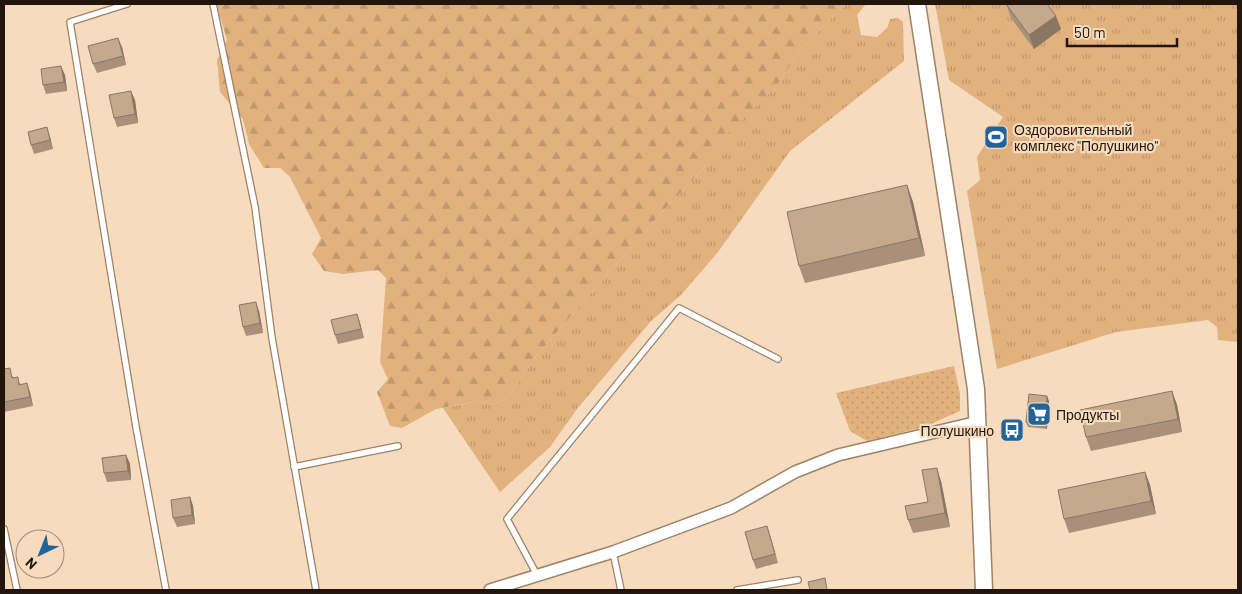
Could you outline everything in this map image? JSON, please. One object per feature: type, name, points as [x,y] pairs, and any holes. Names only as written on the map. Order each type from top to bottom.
[{"type":"main road","points":[[917,4],[969,336],[978,422],[984,590]]},
{"type":"street","points":[[490,590],[613,552],[731,508],[795,472],[838,455],[978,422]]},
{"type":"lane","points":[[127,4],[70,22],[136,427],[166,590]]},
{"type":"lane","points":[[213,4],[256,207],[272,338],[316,590]]},
{"type":"lane","points":[[537,575],[507,519],[679,308],[778,359]]},
{"type":"lane","points":[[294,467],[398,446]]},
{"type":"lane","points":[[4,529],[17,590]]},
{"type":"lane","points":[[613,552],[621,590]]},
{"type":"lane","points":[[737,590],[798,580]]},
{"type":"green space","points":[[211,4],[846,4],[801,49],[776,87],[720,141],[703,169],[662,212],[536,356],[507,399],[489,405],[479,401],[436,409],[402,428],[390,426],[377,392],[388,379],[380,362],[386,278],[378,270],[343,274],[324,271],[312,254],[321,238],[290,177],[280,168],[264,168],[249,144],[243,119],[220,92],[217,60],[227,40],[221,19]]},
{"type":"green space","points":[[846,4],[866,4],[857,15],[861,35],[877,37],[887,28],[890,19],[898,18],[903,22],[904,61],[790,151],[718,252],[681,295],[651,321],[577,409],[550,447],[500,492],[443,408],[479,401],[489,405],[507,399],[536,356],[662,212],[703,169],[719,141],[776,87],[801,49]]},
{"type":"green space","name":"Оздоровительный комплекс \"Полушкино\"","points":[[935,4],[1238,4],[1238,342],[1218,340],[1217,327],[1208,320],[1116,332],[997,369],[967,191],[980,180],[977,157],[1003,117],[949,80]]},
{"type":"green space","points":[[954,366],[960,394],[960,411],[924,427],[867,441],[850,431],[836,393]]},
{"type":"building","points":[[1006,4],[1047,4],[1056,16],[1029,35]]},
{"type":"building","points":[[118,38],[123,56],[93,64],[88,46]]},
{"type":"building","points":[[61,66],[64,82],[43,85],[41,69]]},
{"type":"building","points":[[131,91],[135,114],[114,118],[109,95]]},
{"type":"building","points":[[47,127],[50,140],[31,145],[28,132]]},
{"type":"building","points":[[907,185],[919,238],[799,266],[787,212]]},
{"type":"building","points":[[256,302],[260,323],[243,327],[239,305]]},
{"type":"building","points":[[357,314],[361,329],[335,335],[331,320]]},
{"type":"building","points":[[10,368],[12,378],[18,377],[19,385],[27,383],[30,397],[4,402],[4,369]]},
{"type":"building","points":[[1172,391],[1178,419],[1086,437],[1080,410]]},
{"type":"building","name":"Продукты","points":[[1029,394],[1047,396],[1045,424],[1026,422]]},
{"type":"building","points":[[126,455],[128,471],[104,473],[102,458]]},
{"type":"building","points":[[937,468],[945,513],[908,520],[905,506],[928,502],[922,470]]},
{"type":"building","points":[[1145,472],[1151,501],[1064,519],[1058,490]]},
{"type":"building","points":[[190,497],[192,515],[173,518],[171,500]]},
{"type":"building","points":[[767,526],[775,554],[753,560],[745,532]]},
{"type":"building","points":[[825,578],[827,590],[810,590],[808,582]]},
{"type":"place","name":"Оздоровительный комплекс \"Полушкино\"","points":[[996,137]]},
{"type":"place","name":"Продукты","points":[[1039,414]]},
{"type":"place","name":"Полушкино","points":[[1012,430]]}]
